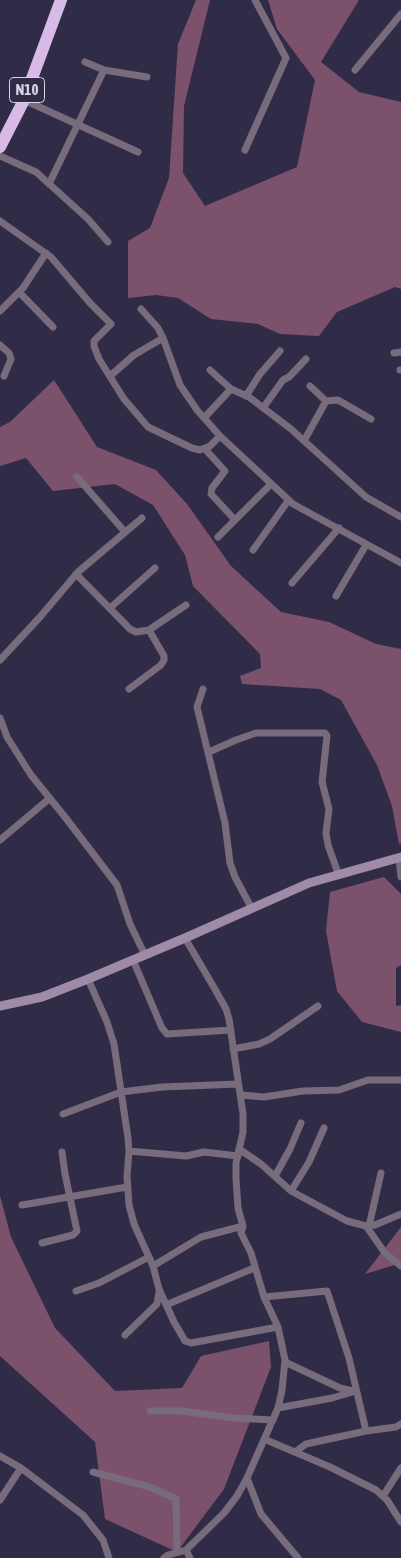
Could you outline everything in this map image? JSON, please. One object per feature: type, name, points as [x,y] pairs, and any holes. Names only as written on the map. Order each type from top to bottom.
[{"type":"highway","name":"N10","points":[[0,147],[24,100],[61,0]]},
{"type":"street","points":[[245,150],[286,58],[255,0]]},
{"type":"street","points":[[355,70],[401,14]]},
{"type":"street","points":[[85,62],[104,70],[147,77]]},
{"type":"street","points":[[49,184],[104,70]]},
{"type":"street","points":[[24,100],[77,126],[138,152]]},
{"type":"street","points":[[0,156],[29,168],[88,219],[108,242]]},
{"type":"street","points":[[0,221],[59,264],[90,303],[111,324],[94,341],[99,359],[124,399],[148,427],[192,448],[205,449],[225,472],[212,488],[211,494],[235,520]]},
{"type":"street","points":[[0,311],[19,292],[46,253]]},
{"type":"street","points":[[19,292],[53,327]]},
{"type":"street","points":[[141,309],[158,328],[180,385],[220,436],[288,501],[401,563]]},
{"type":"street","points":[[110,376],[134,355],[163,338]]},
{"type":"street","points":[[0,345],[9,353],[11,359],[4,376]]},
{"type":"street","points":[[246,396],[260,374],[280,351]]},
{"type":"street","points":[[263,408],[283,380],[289,377],[306,359]]},
{"type":"street","points":[[210,370],[232,389],[263,408],[304,441],[366,496],[381,507],[401,517]]},
{"type":"street","points":[[310,386],[326,402]]},
{"type":"street","points":[[204,418],[232,389]]},
{"type":"street","points":[[326,402],[338,400],[371,419]]},
{"type":"street","points":[[304,441],[326,402]]},
{"type":"street","points":[[205,449],[220,436]]},
{"type":"street","points":[[77,477],[125,532]]},
{"type":"street","points":[[218,537],[271,484]]},
{"type":"street","points":[[253,550],[288,501]]},
{"type":"street","points":[[0,660],[46,611],[76,574],[142,518]]},
{"type":"street","points":[[292,583],[339,528]]},
{"type":"street","points":[[336,596],[366,545]]},
{"type":"street","points":[[110,608],[155,568]]},
{"type":"street","points":[[76,574],[130,629],[136,632],[149,630],[186,605]]},
{"type":"street","points":[[129,689],[161,665],[164,660],[164,656],[149,630]]},
{"type":"street","points":[[203,689],[197,707],[225,823],[230,863],[235,877],[252,907]]},
{"type":"street","points":[[0,718],[7,737],[31,775],[117,885],[130,924],[145,955]]},
{"type":"street","points":[[209,752],[236,740],[256,734],[325,733],[327,736],[322,782],[329,809],[326,832],[328,845],[338,873]]},
{"type":"street","points":[[0,840],[50,798]]},
{"type":"street","points":[[0,1006],[42,997],[88,979],[252,907],[338,873],[400,857],[401,877]]},
{"type":"street","points":[[164,1558],[176,1552],[186,1550],[224,1513],[247,1478],[278,1408],[285,1362],[284,1349],[278,1327],[264,1296],[251,1253],[241,1233],[243,1226],[236,1195],[236,1178],[243,1132],[241,1095],[226,1009],[184,938]]},
{"type":"street","points":[[133,960],[162,1028],[167,1034],[231,1030]]},
{"type":"street","points":[[88,979],[107,1022],[114,1044],[129,1151],[127,1187],[134,1224],[153,1266],[159,1289],[183,1338],[188,1343],[278,1327]]},
{"type":"street","points":[[233,1049],[259,1044],[270,1039],[318,1006]]},
{"type":"street","points":[[241,1095],[264,1097],[303,1091],[340,1090],[368,1080],[401,1080]]},
{"type":"street","points":[[64,1114],[121,1092],[162,1087],[238,1084]]},
{"type":"street","points":[[275,1176],[290,1149],[301,1123]]},
{"type":"street","points":[[291,1192],[309,1162],[324,1128]]},
{"type":"street","points":[[129,1151],[186,1156],[204,1152],[239,1153],[262,1164],[291,1192],[347,1221],[368,1226],[378,1225],[401,1214]]},
{"type":"street","points":[[42,1243],[73,1235],[77,1231],[62,1152]]},
{"type":"street","points":[[381,1173],[368,1226],[385,1253],[401,1266]]},
{"type":"street","points":[[22,1205],[127,1187]]},
{"type":"street","points":[[153,1266],[207,1235],[243,1226]]},
{"type":"street","points":[[76,1291],[99,1283],[149,1257]]},
{"type":"street","points":[[166,1305],[254,1268]]},
{"type":"street","points":[[125,1335],[158,1304],[159,1289]]},
{"type":"street","points":[[264,1296],[327,1291],[334,1318],[349,1358],[366,1431]]},
{"type":"street","points":[[285,1362],[340,1388],[356,1391]]},
{"type":"street","points":[[278,1408],[332,1398],[356,1391]]},
{"type":"street","points":[[150,1412],[182,1411],[234,1418],[272,1420]]},
{"type":"street","points":[[295,1452],[306,1444],[366,1431],[396,1427],[401,1424]]},
{"type":"street","points":[[264,1439],[330,1467],[383,1496],[401,1522]]},
{"type":"street","points":[[0,1456],[21,1468],[83,1515],[104,1540],[109,1558]]},
{"type":"street","points":[[0,1500],[21,1468]]},
{"type":"street","points":[[383,1496],[401,1468]]},
{"type":"street","points":[[93,1472],[150,1487],[176,1499],[176,1552]]},
{"type":"street","points":[[247,1478],[261,1514],[298,1558]]},
{"type":"street","points":[[186,1550],[190,1558]]},
{"type":"shaded area","points":[[196,0],[210,0],[184,106],[183,173],[205,206],[297,167],[315,80],[277,29],[268,0],[359,0],[321,62],[359,92],[401,102],[401,289],[395,287],[337,312],[319,336],[280,334],[258,324],[211,319],[178,298],[156,295],[128,298],[128,241],[150,228],[169,178],[178,44]]},
{"type":"shaded area","points":[[54,380],[97,447],[156,470],[187,504],[231,566],[281,612],[329,622],[376,644],[401,649],[401,843],[399,844],[392,806],[377,765],[341,700],[320,689],[242,684],[240,676],[261,668],[260,654],[193,586],[185,555],[153,505],[115,484],[53,491],[26,458],[0,466],[0,427],[10,422]]},
{"type":"shaded area","points":[[384,877],[401,894],[401,965],[396,968],[396,1006],[401,1005],[401,1032],[362,1022],[337,991],[326,931],[330,892]]},
{"type":"shaded area","points":[[0,1196],[11,1237],[55,1328],[115,1391],[182,1388],[201,1356],[269,1341],[271,1367],[224,1489],[177,1552],[105,1519],[95,1442],[0,1356]]},
{"type":"shaded area","points":[[401,1227],[401,1263],[365,1274]]}]
